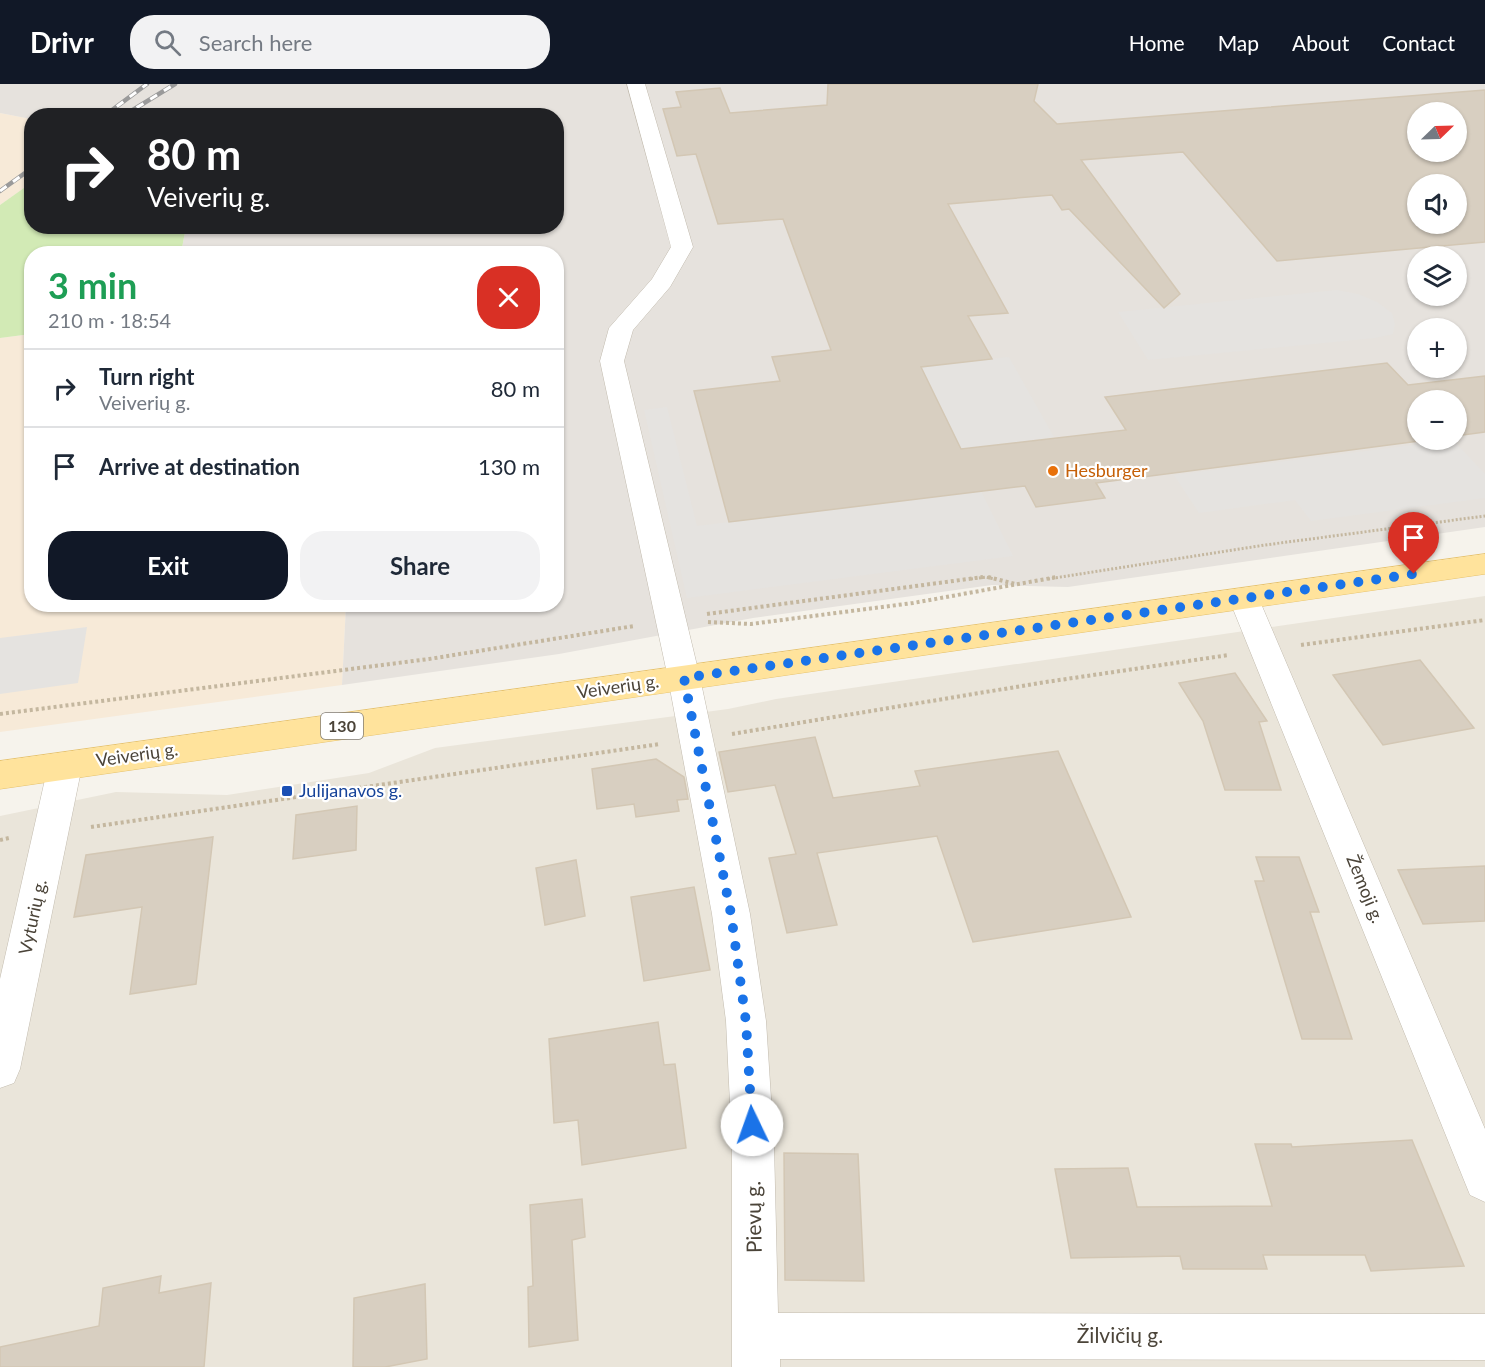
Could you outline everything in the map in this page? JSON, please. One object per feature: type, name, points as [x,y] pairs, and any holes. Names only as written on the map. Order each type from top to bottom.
[{"type":"main road","name":"Veiverių g.","points":[[0,775],[1485,564]]},
{"type":"street","name":"Pievų g.","points":[[636,84],[682,247],[662,282],[621,328],[612,361],[684,678],[731,914],[746,1022],[753,1145],[756,1351]]},
{"type":"street","name":"Žemoji g.","points":[[1244,598],[1485,1180]]},
{"type":"street","name":"Vyturių g.","points":[[0,1069],[65,766]]},
{"type":"street","name":"Žilvičių g.","points":[[756,1351],[1485,1337]]},
{"type":"path","points":[[671,620],[751,624],[913,603],[993,590],[1015,584],[1265,545],[1485,516]]},
{"type":"path","points":[[0,714],[429,659],[846,594],[986,577],[1015,584]]},
{"type":"path","points":[[0,840],[695,739],[1046,682],[1485,621]]},
{"type":"shaded area","points":[[0,84],[1485,84],[1485,527],[1068,587],[992,585],[753,618],[559,654],[342,685],[346,612],[564,612],[564,246],[182,246],[185,234],[564,234],[564,108],[24,108],[24,118],[0,113]]},
{"type":"shaded area","points":[[0,113],[24,118],[24,188],[0,205]]},
{"type":"shaded area","points":[[1337,290],[1358,294],[1377,302],[1392,313],[1395,324],[1393,334],[1375,338],[1148,360],[1118,312]]},
{"type":"shaded area","points":[[24,335],[24,612],[346,612],[342,685],[0,732],[0,338]]},
{"type":"shaded area","points":[[1009,357],[1054,437],[961,449],[921,367]]},
{"type":"shaded area","points":[[667,407],[697,526],[981,491],[1013,556],[687,598],[644,410]]},
{"type":"shaded area","points":[[1407,446],[1407,450],[1462,450],[1485,474],[1485,498],[1311,521],[1295,500],[1199,513],[1174,475]]},
{"type":"shaded area","points":[[1485,596],[1485,1367],[0,1367],[0,816],[116,792],[227,795],[369,773],[435,748],[728,709],[776,699]]},
{"type":"shaded area","points":[[87,627],[78,683],[0,694],[0,638]]},
{"type":"green space","points":[[24,188],[24,234],[185,234],[182,246],[24,246],[24,335],[0,338],[0,205]]},
{"type":"building","points":[[828,84],[1038,84],[1034,101],[1057,124],[1485,90],[1485,242],[1407,246],[1407,249],[1277,261],[1183,152],[1081,160],[1180,294],[1164,308],[1069,209],[1062,210],[1052,195],[948,204],[1008,313],[968,316],[992,359],[921,367],[961,449],[1126,430],[1105,397],[1387,363],[1408,385],[1485,376],[1485,432],[1467,434],[1467,390],[1407,390],[1407,443],[1096,483],[1105,498],[1036,507],[1025,486],[729,522],[694,391],[780,381],[772,357],[831,350],[783,219],[718,224],[696,154],[677,156],[663,109],[681,107],[676,92],[720,88],[730,113],[827,105]]},
{"type":"building","points":[[1420,660],[1474,728],[1383,745],[1333,675]]},
{"type":"building","points":[[1235,673],[1267,721],[1259,722],[1281,790],[1225,790],[1203,721],[1179,683]]},
{"type":"building","points":[[815,737],[833,798],[920,786],[915,771],[1058,751],[1131,917],[973,942],[937,836],[817,853],[837,925],[787,933],[769,858],[796,854],[775,785],[728,792],[719,752]]},
{"type":"building","points":[[656,759],[684,777],[688,799],[677,800],[679,811],[636,817],[634,804],[597,809],[592,769]]},
{"type":"building","points":[[357,806],[356,850],[293,859],[296,815]]},
{"type":"building","points":[[213,837],[196,984],[130,994],[142,907],[74,917],[86,855]]},
{"type":"building","points":[[1256,857],[1299,857],[1319,912],[1310,912],[1352,1039],[1302,1039],[1255,881],[1264,881]]},
{"type":"building","points":[[576,860],[585,916],[545,925],[536,868]]},
{"type":"building","points":[[1485,866],[1485,921],[1423,924],[1398,870]]},
{"type":"building","points":[[694,887],[710,970],[644,981],[631,897]]},
{"type":"building","points":[[658,1022],[664,1065],[675,1064],[686,1148],[582,1165],[578,1120],[554,1123],[549,1039]]},
{"type":"building","points":[[1412,1140],[1464,1266],[1371,1271],[1365,1255],[1263,1255],[1267,1269],[1183,1269],[1180,1256],[1071,1258],[1055,1169],[1128,1168],[1137,1207],[1272,1206],[1255,1144],[1291,1144],[1292,1147]]},
{"type":"building","points":[[784,1153],[858,1154],[864,1281],[785,1280]]},
{"type":"building","points":[[582,1199],[585,1237],[572,1240],[578,1340],[529,1347],[528,1287],[533,1286],[530,1205]]},
{"type":"building","points":[[161,1276],[159,1293],[211,1283],[204,1367],[0,1367],[0,1347],[99,1326],[103,1288]]},
{"type":"building","points":[[425,1284],[427,1359],[385,1367],[353,1367],[354,1298]]},
{"type":"railway","points":[[115,108],[147,84]]},
{"type":"railway","points":[[136,108],[175,84]]},
{"type":"railway","points":[[0,191],[24,174]]},
{"type":"place","name":"Hesburger","points":[[1053,471]]},
{"type":"place","name":"Julijanavos g.","points":[[287,791]]},
{"type":"route","points":[[752,1125],[746,1022],[731,914],[684,678],[1414,574]]}]
